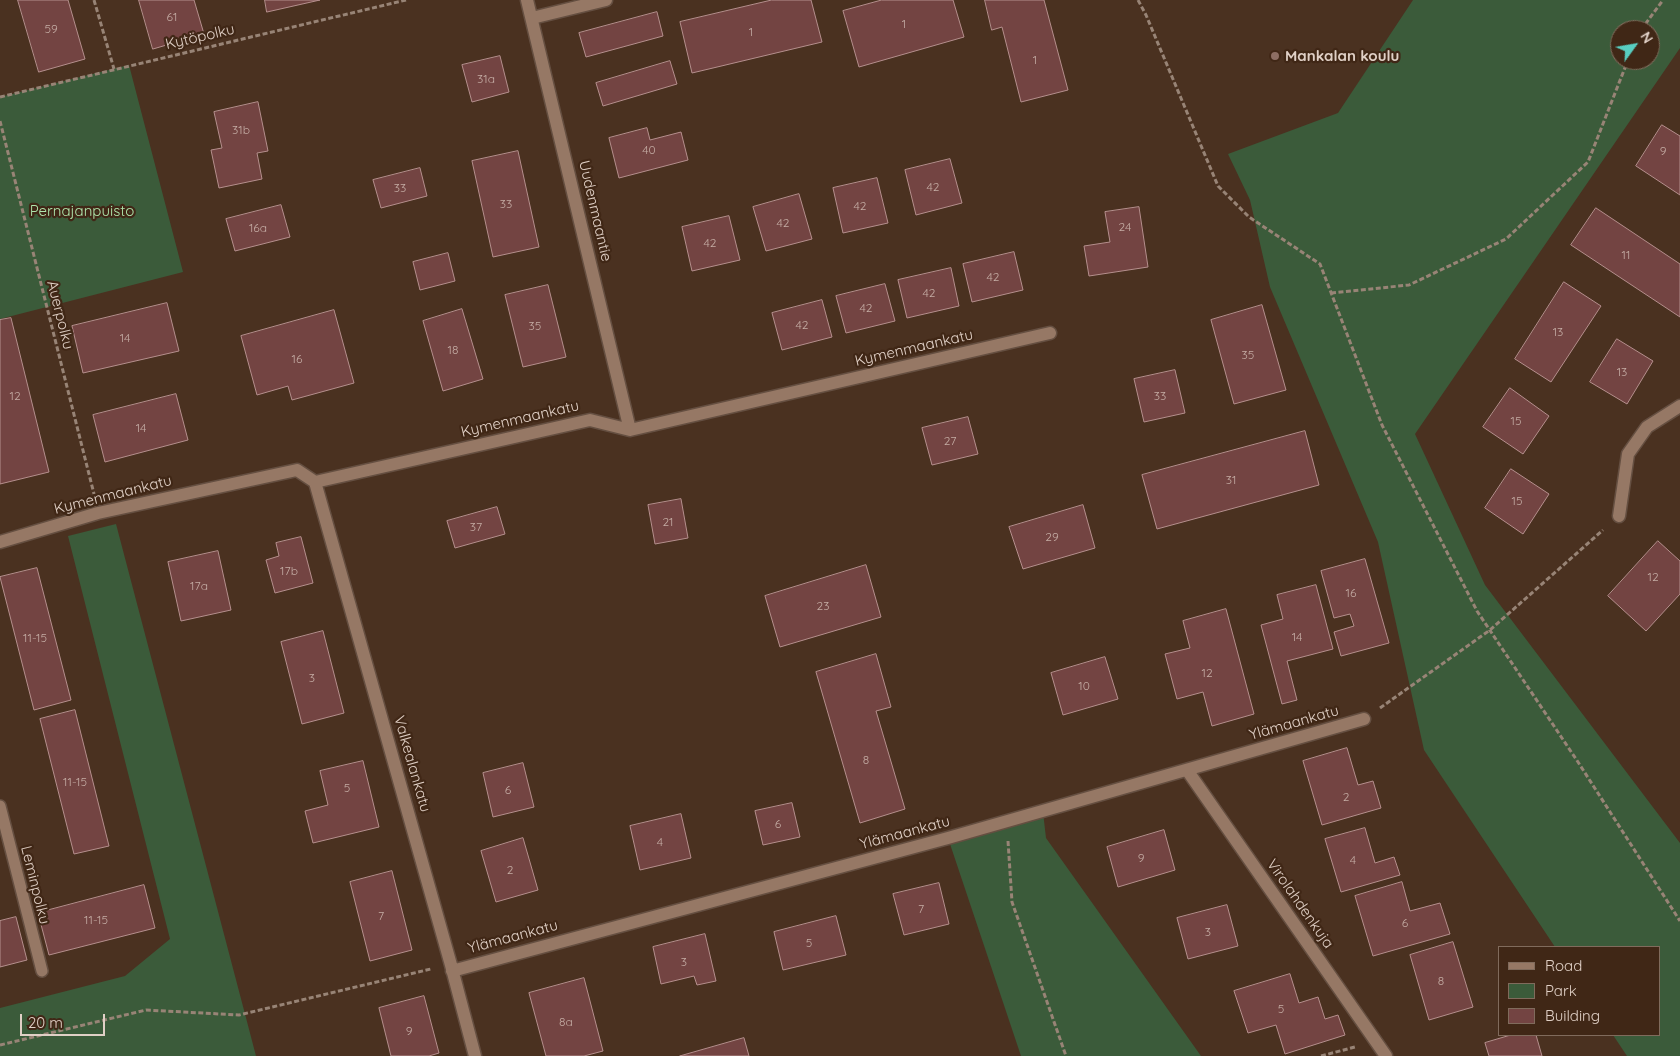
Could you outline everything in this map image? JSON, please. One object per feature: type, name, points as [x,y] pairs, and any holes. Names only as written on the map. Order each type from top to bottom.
[{"type":"street","name":"Uudenmaantie","points":[[528,0],[630,430]]},
{"type":"street","points":[[532,18],[606,0]]},
{"type":"street","name":"Kymenmaankatu","points":[[0,542],[98,514],[297,470],[315,482],[590,420],[630,430],[1050,333]]},
{"type":"street","points":[[1618,516],[1628,454],[1647,427],[1680,406]]},
{"type":"street","name":"Valkealankatu","points":[[315,482],[475,1056]]},
{"type":"street","name":"Ylämaankatu","points":[[452,968],[1006,822],[1364,719]]},
{"type":"street","name":"Virolahdenkuja","points":[[1187,770],[1386,1056]]},
{"type":"lane","name":"Leminpolku","points":[[0,806],[42,971]]},
{"type":"path","points":[[94,0],[114,69]]},
{"type":"path","name":"Kytöpolku","points":[[0,97],[406,0]]},
{"type":"path","points":[[1138,0],[1146,14],[1218,186],[1249,217],[1320,264],[1382,425],[1477,611],[1679,918]]},
{"type":"path","points":[[1649,20],[1663,0]]},
{"type":"path","points":[[1332,293],[1409,285],[1506,239],[1588,162],[1624,70]]},
{"type":"path","name":"Auerpolku","points":[[0,121],[98,514]]},
{"type":"path","points":[[1364,719],[1490,630],[1618,516]]},
{"type":"path","points":[[1006,822],[1012,902],[1066,1056]]},
{"type":"path","points":[[0,1045],[146,1010],[239,1015],[452,968]]},
{"type":"path","points":[[1322,1056],[1376,1041]]},
{"type":"green space","points":[[1413,0],[1680,0],[1680,48],[1415,434],[1485,585],[1680,843],[1680,1056],[1627,1056],[1614,1036],[1660,1036],[1660,946],[1554,946],[1424,750],[1378,542],[1270,287],[1250,200],[1228,154],[1338,113]]},
{"type":"green space","name":"Pernajanpuisto","points":[[129,65],[183,272],[0,319],[0,97]]},
{"type":"green space","points":[[116,524],[256,1056],[0,1056],[0,1008],[125,976],[170,939],[68,536]]},
{"type":"green space","points":[[1043,812],[1046,838],[1201,1056],[1021,1056],[948,838]]},
{"type":"building","points":[[18,0],[68,0],[85,59],[39,72]]},
{"type":"building","points":[[139,0],[194,0],[204,34],[153,49]]},
{"type":"building","points":[[265,0],[320,0],[267,12]]},
{"type":"building","points":[[772,0],[811,0],[822,42],[692,73],[680,22]]},
{"type":"building","points":[[882,0],[953,0],[964,37],[859,67],[843,11]]},
{"type":"building","points":[[985,0],[1044,0],[1068,90],[1021,102],[1002,27],[992,30]]},
{"type":"building","points":[[657,12],[663,36],[586,57],[579,33]]},
{"type":"building","points":[[500,56],[509,92],[472,102],[462,65]]},
{"type":"building","points":[[670,61],[677,84],[603,106],[596,83]]},
{"type":"building","points":[[258,102],[268,151],[257,153],[262,179],[219,188],[211,150],[222,148],[214,112]]},
{"type":"building","points":[[1662,125],[1680,136],[1680,195],[1636,166]]},
{"type":"building","points":[[647,128],[650,140],[681,132],[688,160],[619,178],[609,138]]},
{"type":"building","points":[[518,151],[539,247],[493,257],[472,161]]},
{"type":"building","points":[[950,159],[962,203],[916,215],[905,170]]},
{"type":"building","points":[[420,168],[427,196],[381,208],[373,180]]},
{"type":"building","points":[[877,178],[888,223],[843,233],[833,188]]},
{"type":"building","points":[[799,194],[812,239],[766,251],[753,207]]},
{"type":"building","points":[[281,205],[290,237],[235,251],[226,219]]},
{"type":"building","points":[[1139,207],[1148,267],[1089,276],[1084,246],[1110,242],[1105,212]]},
{"type":"building","points":[[1596,208],[1680,264],[1680,317],[1571,245]]},
{"type":"building","points":[[729,216],[740,260],[692,271],[682,227]]},
{"type":"building","points":[[1014,252],[1023,290],[972,302],[963,264]]},
{"type":"building","points":[[448,253],[455,281],[420,290],[413,262]]},
{"type":"building","points":[[951,268],[959,306],[907,318],[898,280]]},
{"type":"building","points":[[1564,282],[1601,306],[1551,382],[1515,359]]},
{"type":"building","points":[[885,284],[895,321],[846,333],[836,296]]},
{"type":"building","points":[[548,285],[566,357],[523,367],[505,295]]},
{"type":"building","points":[[822,300],[832,337],[782,350],[772,313]]},
{"type":"building","points":[[167,303],[179,351],[83,373],[72,326]]},
{"type":"building","points":[[1262,305],[1286,390],[1234,404],[1211,320]]},
{"type":"building","points":[[462,309],[483,379],[443,391],[423,321]]},
{"type":"building","points":[[334,310],[354,383],[292,400],[288,386],[257,395],[241,336]]},
{"type":"building","points":[[11,318],[49,472],[0,484],[0,320]]},
{"type":"building","points":[[1617,339],[1653,361],[1627,404],[1590,382]]},
{"type":"building","points":[[1175,370],[1185,413],[1144,422],[1134,379]]},
{"type":"building","points":[[1510,388],[1549,416],[1523,454],[1483,427]]},
{"type":"building","points":[[176,394],[188,440],[105,462],[93,415]]},
{"type":"building","points":[[968,417],[978,454],[932,465],[922,428]]},
{"type":"building","points":[[1305,431],[1319,485],[1157,529],[1142,475]]},
{"type":"building","points":[[1511,469],[1549,494],[1523,534],[1485,508]]},
{"type":"building","points":[[681,499],[688,538],[655,544],[648,505]]},
{"type":"building","points":[[1083,505],[1095,548],[1023,569],[1009,527]]},
{"type":"building","points":[[497,507],[505,534],[455,548],[447,521]]},
{"type":"building","points":[[301,537],[313,583],[275,593],[266,560],[279,556],[276,543]]},
{"type":"building","points":[[1658,541],[1680,561],[1680,594],[1646,631],[1608,596]]},
{"type":"building","points":[[218,551],[231,610],[181,621],[168,562]]},
{"type":"building","points":[[1365,559],[1389,643],[1341,656],[1334,632],[1354,626],[1350,614],[1334,618],[1321,571]]},
{"type":"building","points":[[866,565],[881,617],[780,647],[765,596]]},
{"type":"building","points":[[37,568],[71,700],[34,710],[0,577]]},
{"type":"building","points":[[1316,585],[1333,649],[1287,661],[1297,700],[1282,704],[1261,625],[1283,619],[1277,595]]},
{"type":"building","points":[[1226,609],[1254,714],[1212,726],[1203,692],[1177,699],[1165,654],[1190,648],[1183,621]]},
{"type":"building","points":[[323,631],[344,713],[302,724],[281,642]]},
{"type":"building","points":[[876,654],[891,707],[876,711],[905,809],[860,823],[816,672]]},
{"type":"building","points":[[1105,657],[1118,699],[1063,715],[1051,673]]},
{"type":"building","points":[[75,710],[109,846],[74,854],[40,719]]},
{"type":"building","points":[[1347,748],[1358,785],[1373,781],[1381,808],[1322,825],[1303,761]]},
{"type":"building","points":[[363,761],[379,827],[313,843],[305,811],[328,805],[320,771]]},
{"type":"building","points":[[523,763],[534,807],[493,817],[483,773]]},
{"type":"building","points":[[792,803],[800,837],[763,845],[755,811]]},
{"type":"building","points":[[681,814],[691,858],[640,870],[630,826]]},
{"type":"building","points":[[1365,828],[1375,863],[1394,857],[1400,875],[1341,892],[1325,839]]},
{"type":"building","points":[[1164,830],[1175,870],[1118,887],[1107,847]]},
{"type":"building","points":[[523,838],[538,890],[496,902],[481,851]]},
{"type":"building","points":[[392,871],[412,950],[370,961],[350,882]]},
{"type":"building","points":[[1402,882],[1410,911],[1440,903],[1450,934],[1373,956],[1355,896]]},
{"type":"building","points":[[939,883],[949,924],[904,935],[893,894]]},
{"type":"building","points":[[144,885],[155,928],[49,955],[38,913]]},
{"type":"building","points":[[1227,905],[1238,946],[1188,959],[1177,918]]},
{"type":"building","points":[[836,916],[846,955],[783,970],[774,932]]},
{"type":"building","points":[[16,917],[27,960],[0,967],[0,921]]},
{"type":"building","points":[[705,934],[716,981],[697,985],[694,976],[661,984],[653,947]]},
{"type":"building","points":[[1453,942],[1473,1007],[1429,1020],[1410,955]]},
{"type":"building","points":[[1290,974],[1299,1003],[1318,997],[1325,1019],[1338,1015],[1345,1035],[1285,1054],[1276,1025],[1248,1033],[1234,991]]},
{"type":"building","points":[[584,978],[603,1051],[584,1056],[546,1056],[529,993]]},
{"type":"building","points":[[424,996],[439,1053],[429,1056],[391,1056],[379,1008]]},
{"type":"building","points":[[1508,1036],[1536,1036],[1542,1056],[1489,1056],[1485,1043]]},
{"type":"building","points":[[744,1038],[749,1056],[680,1056]]},
{"type":"place","name":"Mankalan koulu","points":[[1275,56]]}]
